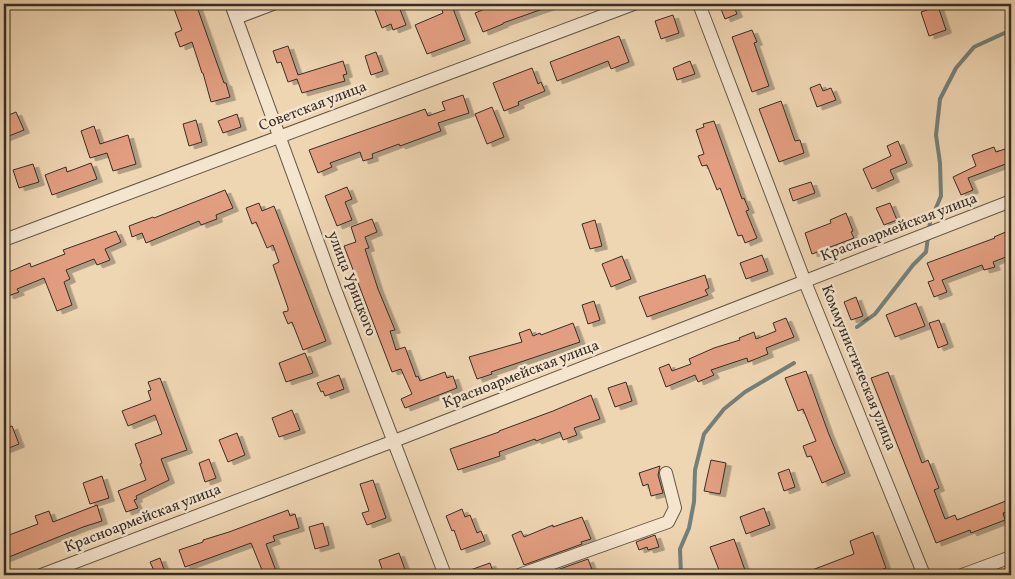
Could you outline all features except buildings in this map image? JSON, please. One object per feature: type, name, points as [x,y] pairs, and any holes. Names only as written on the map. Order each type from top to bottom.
[{"type":"street","name":"улица Урицкого","points":[[231,4],[334,289],[445,575]]},
{"type":"street","points":[[236,18],[273,4]]},
{"type":"street","name":"Советская улица","points":[[4,240],[634,4]]},
{"type":"street","name":"Коммунистическая улица","points":[[699,4],[805,282],[924,575]]},
{"type":"street","name":"Красноармейская улица","points":[[42,575],[394,442],[1011,201]]},
{"type":"street","points":[[520,575],[668,522],[675,508],[666,473]]},
{"type":"street","points":[[962,575],[1011,557]]},
{"type":"waterway","points":[[929,230],[930,222],[941,196],[940,163],[936,135],[940,99],[956,68],[974,47],[1011,30]]},
{"type":"waterway","points":[[857,327],[875,314],[913,265],[926,252],[928,237]]},
{"type":"waterway","points":[[681,575],[680,549],[689,528],[694,502],[695,470],[704,434],[724,409],[745,392],[794,363]]}]
